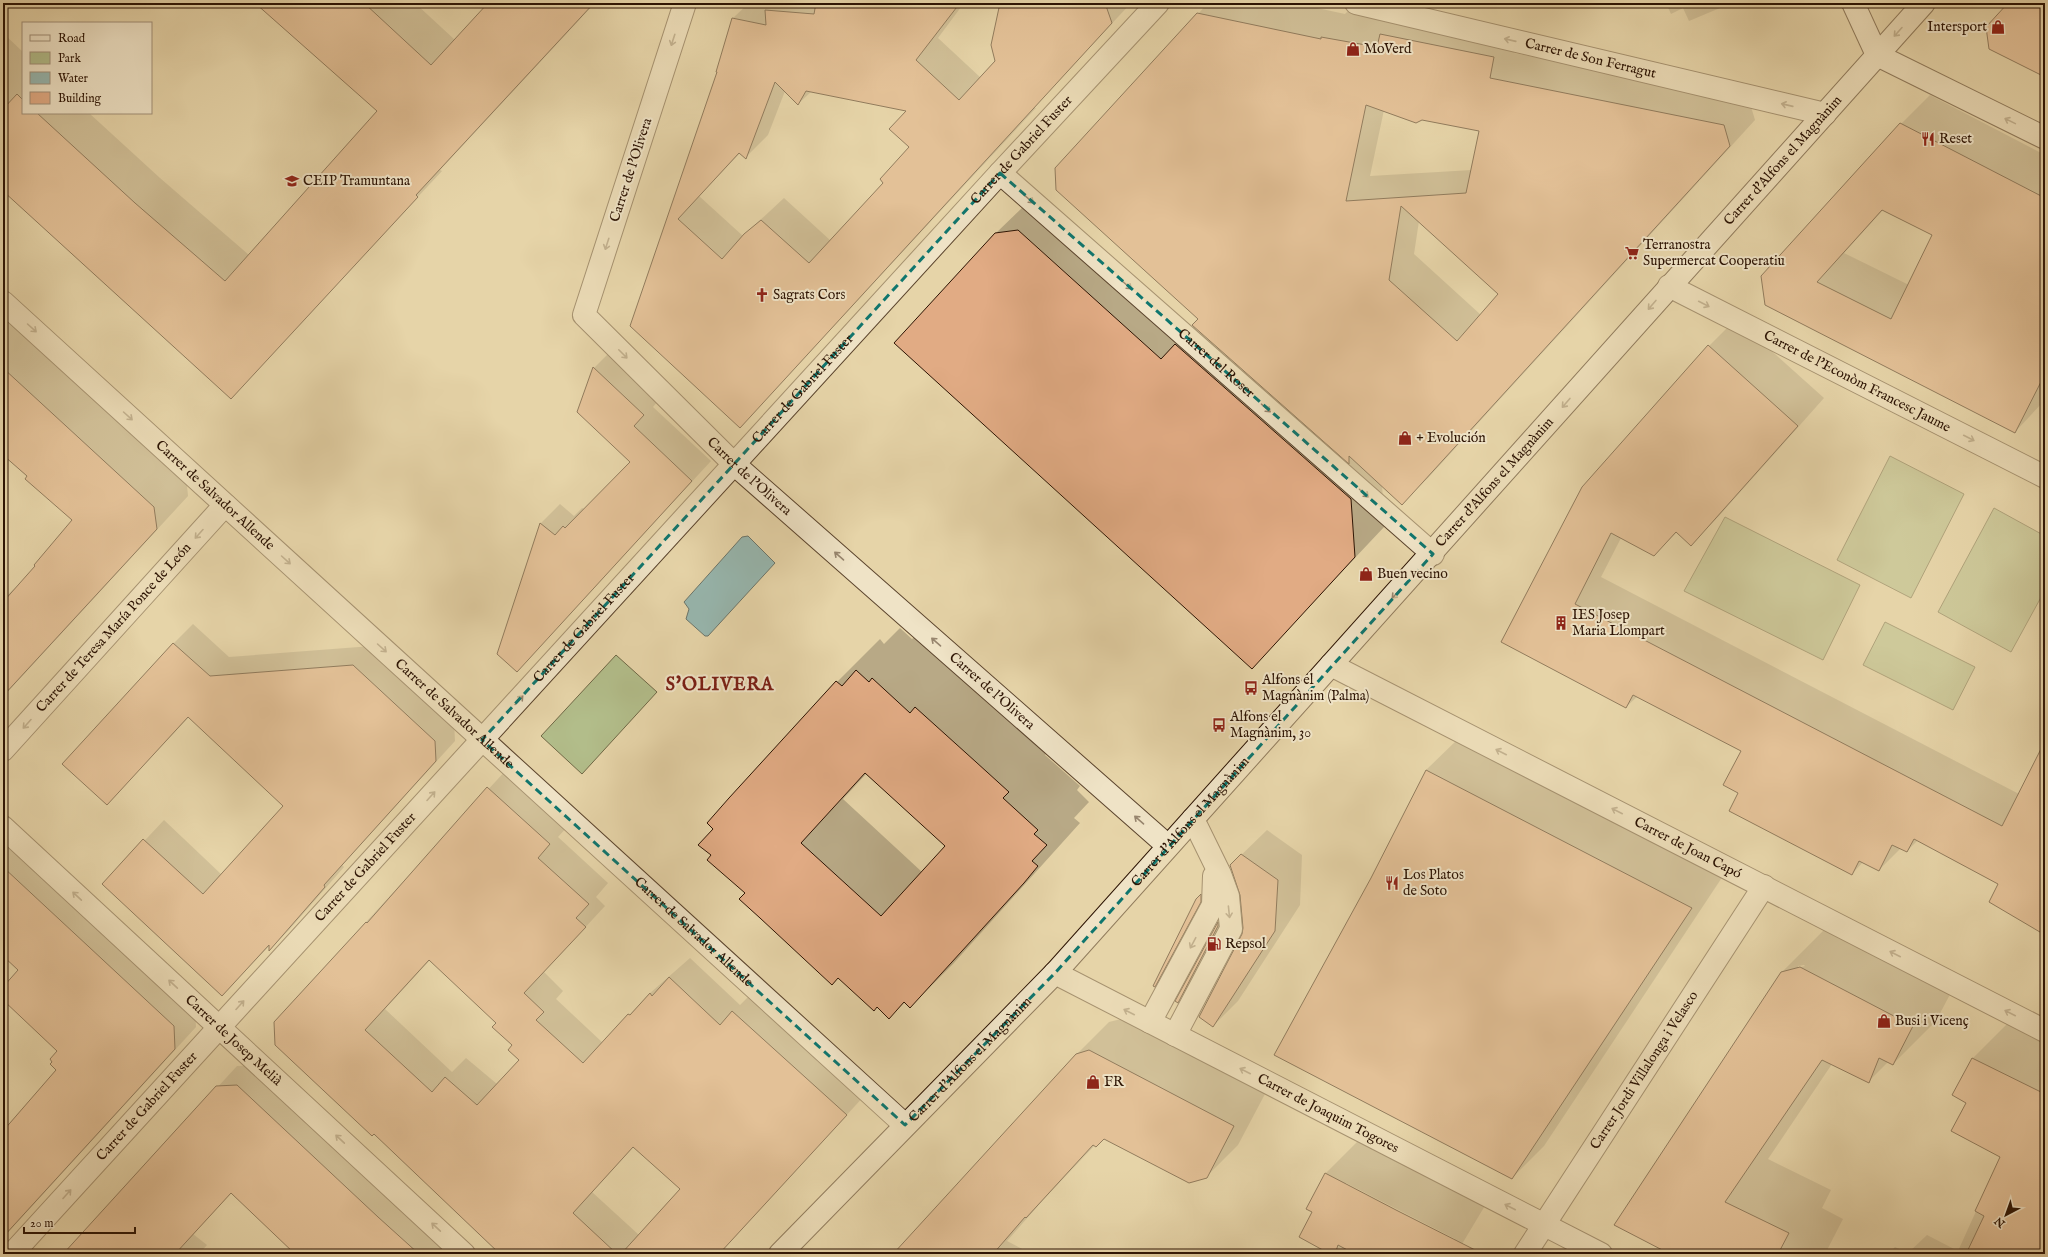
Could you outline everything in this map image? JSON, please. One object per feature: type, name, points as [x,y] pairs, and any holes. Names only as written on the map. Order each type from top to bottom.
[{"type":"street","name":"Carrer de l'Olivera","points":[[685,3],[584,315],[734,464],[1168,846]]},
{"type":"street","name":"Carrer de Gabriel Fuster","points":[[12,1254],[1000,173],[1158,3]]},
{"type":"street","name":"Carrer de Son Ferragut","points":[[1356,3],[1825,114]]},
{"type":"street","points":[[1853,3],[1877,54],[2045,138]]},
{"type":"street","name":"Carrer d'Alfons el Magnànim","points":[[780,1254],[1055,973],[1331,665],[1433,554],[1669,286],[1924,3]]},
{"type":"street","name":"Carrer del Roser","points":[[1000,173],[1433,554]]},
{"type":"street","name":"Carrer de l'Econòm Francesc Jaume","points":[[1669,286],[2045,477]]},
{"type":"street","name":"Carrer de Salvador Allende","points":[[3,302],[905,1126]]},
{"type":"street","name":"Carrer de Teresa María Ponce de León","points":[[3,750],[225,505]]},
{"type":"street","name":"Carrer de Joan Capó","points":[[1331,665],[2045,1031]]},
{"type":"street","points":[[1175,1035],[1231,929],[1228,896],[1193,819]]},
{"type":"street","name":"Carrer de Josep Melià","points":[[3,827],[464,1254]]},
{"type":"street","points":[[1150,1022],[1214,905],[1214,863]]},
{"type":"street","name":"Carrer Jordi Villalonga i Velasco","points":[[1525,1254],[1764,886]]},
{"type":"street","name":"Carrer de Joaquim Togores","points":[[1055,973],[1601,1254]]},
{"type":"highlighted area","points":[[1000,173],[1433,554],[1055,973],[905,1125],[482,740]]},
{"type":"green space","points":[[1890,456],[1964,494],[1911,598],[1837,560]]},
{"type":"green space","points":[[1994,508],[2045,536],[2045,590],[2011,652],[1938,612]]},
{"type":"green space","points":[[1725,517],[1860,585],[1823,660],[1684,591]]},
{"type":"green space","points":[[1885,622],[1975,667],[1953,710],[1863,665]]},
{"type":"green space","points":[[616,655],[657,692],[582,774],[541,736]]},
{"type":"water","points":[[748,536],[775,563],[708,636],[705,636],[686,619],[689,609],[684,602],[742,537]]},
{"type":"building","points":[[255,3],[364,3],[431,65],[488,3],[594,3],[416,195],[418,197],[231,399],[3,191],[3,109],[17,94],[22,99],[22,114],[38,114],[135,203],[225,281],[377,111]]},
{"type":"building","points":[[816,3],[960,3],[916,60],[959,100],[995,61],[991,45],[1000,3],[1105,3],[1112,23],[740,428],[630,326],[717,72],[732,18],[766,25],[765,10],[814,14]],"holes":[[[775,82],[798,105],[806,91],[906,111],[889,129],[909,147],[880,179],[883,183],[809,263],[761,220],[744,234],[722,259],[678,219],[739,153],[746,159]]]},
{"type":"building","points":[[2008,3],[2045,3],[2045,77],[1989,49],[1986,27]]},
{"type":"building","points":[[1197,13],[1321,39],[1321,37],[1377,47],[1380,34],[1494,57],[1490,78],[1724,125],[1730,146],[1402,505],[1349,456],[1349,464],[1192,325],[1198,319],[1056,190],[1055,168]],"holes":[[[1366,105],[1416,123],[1422,120],[1479,131],[1466,193],[1346,201]],[[1401,206],[1498,294],[1457,341],[1389,280]]]},
{"type":"building","points":[[1900,123],[2045,198],[2045,374],[2015,433],[1765,305],[1761,276]],"holes":[[[1882,210],[1932,235],[1891,319],[1817,282]]]},
{"type":"building","points":[[1018,230],[1161,359],[1175,344],[1351,499],[1355,557],[1252,669],[894,343],[995,233]]},
{"type":"building","name":"IES Josep Maria Llompart","points":[[1708,345],[1798,426],[1691,546],[1676,532],[1654,556],[1611,533],[1575,604],[2002,826],[2045,741],[2045,935],[1989,902],[1998,884],[1914,839],[1907,852],[1892,845],[1879,871],[1859,861],[1852,875],[1729,811],[1738,793],[1723,785],[1741,751],[1633,695],[1626,708],[1501,642],[1582,487]]},
{"type":"building","points":[[593,367],[644,415],[634,426],[692,481],[517,672],[497,654],[540,523],[555,535],[563,526],[565,528],[630,462],[577,412]]},
{"type":"building","points":[[3,368],[154,507],[157,529],[3,696],[3,602],[35,566],[34,565],[72,520],[25,479],[27,476],[3,455]]},
{"type":"building","points":[[173,643],[210,676],[353,665],[435,741],[436,761],[324,885],[325,887],[269,951],[269,945],[222,996],[102,884],[143,839],[203,894],[283,806],[188,717],[107,805],[62,764]]},
{"type":"building","points":[[856,670],[869,682],[872,678],[910,713],[915,707],[1009,792],[1003,798],[1038,830],[1034,834],[1047,845],[1032,861],[1038,866],[1024,883],[910,1008],[904,1002],[889,1019],[877,1007],[874,1011],[838,978],[832,985],[739,899],[745,893],[707,860],[711,855],[698,845],[713,829],[707,823],[729,798],[836,681],[842,686]],"holes":[[[865,773],[945,846],[881,916],[801,843]]]},
{"type":"building","points":[[1426,770],[1692,908],[1512,1179],[1274,1055],[1371,878]]},
{"type":"building","points":[[487,787],[550,844],[538,858],[589,904],[576,918],[586,927],[524,993],[544,1012],[536,1020],[583,1063],[628,1014],[630,1015],[650,993],[652,996],[669,977],[720,1025],[732,1011],[847,1115],[719,1254],[621,1254],[680,1189],[633,1147],[573,1213],[617,1254],[500,1254],[374,1134],[372,1136],[275,1045],[274,1022],[366,922],[367,923]],"holes":[[[429,960],[496,1023],[492,1027],[512,1045],[508,1050],[519,1060],[477,1105],[445,1077],[432,1092],[365,1030]]]},
{"type":"building","points":[[1241,854],[1278,880],[1275,931],[1213,1027],[1199,1017],[1242,934],[1243,928],[1240,895],[1230,865]]},
{"type":"building","points":[[3,867],[174,1026],[175,1049],[3,1237],[3,1131],[56,1070],[50,1064],[52,1062],[50,1059],[57,1051],[3,1000],[3,987],[18,970],[3,956]]},
{"type":"building","points":[[1201,894],[1201,902],[1155,987],[1153,986],[1196,899]]},
{"type":"building","points":[[1218,922],[1218,926],[1178,1003],[1175,1001]]},
{"type":"building","points":[[1800,967],[1913,1026],[1893,1065],[1879,1058],[1869,1083],[1822,1060],[1725,1202],[1789,1233],[1778,1254],[1670,1254],[1614,1225],[1781,972]]},
{"type":"building","points":[[1089,1050],[1234,1126],[1207,1178],[1189,1183],[1104,1139],[1096,1147],[1093,1145],[1026,1218],[1025,1217],[993,1254],[893,1254],[1076,1054]]},
{"type":"building","points":[[1972,1058],[2045,1094],[2045,1254],[1966,1254],[1984,1216],[1975,1211],[2000,1157],[1951,1131],[1966,1103],[1952,1095]]},
{"type":"building","points":[[237,1085],[419,1254],[295,1254],[231,1193],[175,1254],[63,1254],[216,1086]]},
{"type":"building","points":[[1325,1173],[1483,1254],[1355,1254],[1338,1245],[1335,1254],[1330,1254],[1299,1237],[1312,1212],[1306,1209]]},
{"type":"place","name":"Intersport","points":[[1998,27]]},
{"type":"place","name":"MoVerd","points":[[1353,49]]},
{"type":"place","name":"Reset","points":[[1928,139]]},
{"type":"place","name":"CEIP Tramuntana","points":[[292,181]]},
{"type":"place","name":"Terranostra Supermercat Cooperatiu","points":[[1632,253]]},
{"type":"place","name":"Sagrats Cors","points":[[762,295]]},
{"type":"place","name":"+ Evolución","points":[[1405,438]]},
{"type":"place","name":"Buen vecino","points":[[1366,574]]},
{"type":"place","name":"IES Josep Maria Llompart","points":[[1561,623]]},
{"type":"place","name":"Alfons el Magnànim (Palma)","points":[[1251,688]]},
{"type":"place","name":"Alfons el Magnànim, 30","points":[[1219,725]]},
{"type":"place","name":"Los Platos de Soto","points":[[1392,883]]},
{"type":"place","name":"Repsol","points":[[1214,944]]},
{"type":"place","name":"Busi i Vicenç","points":[[1884,1021]]},
{"type":"place","name":"FR","points":[[1093,1082]]},
{"type":"district","name":"S'OLIVERA","points":[[720,685]]}]
